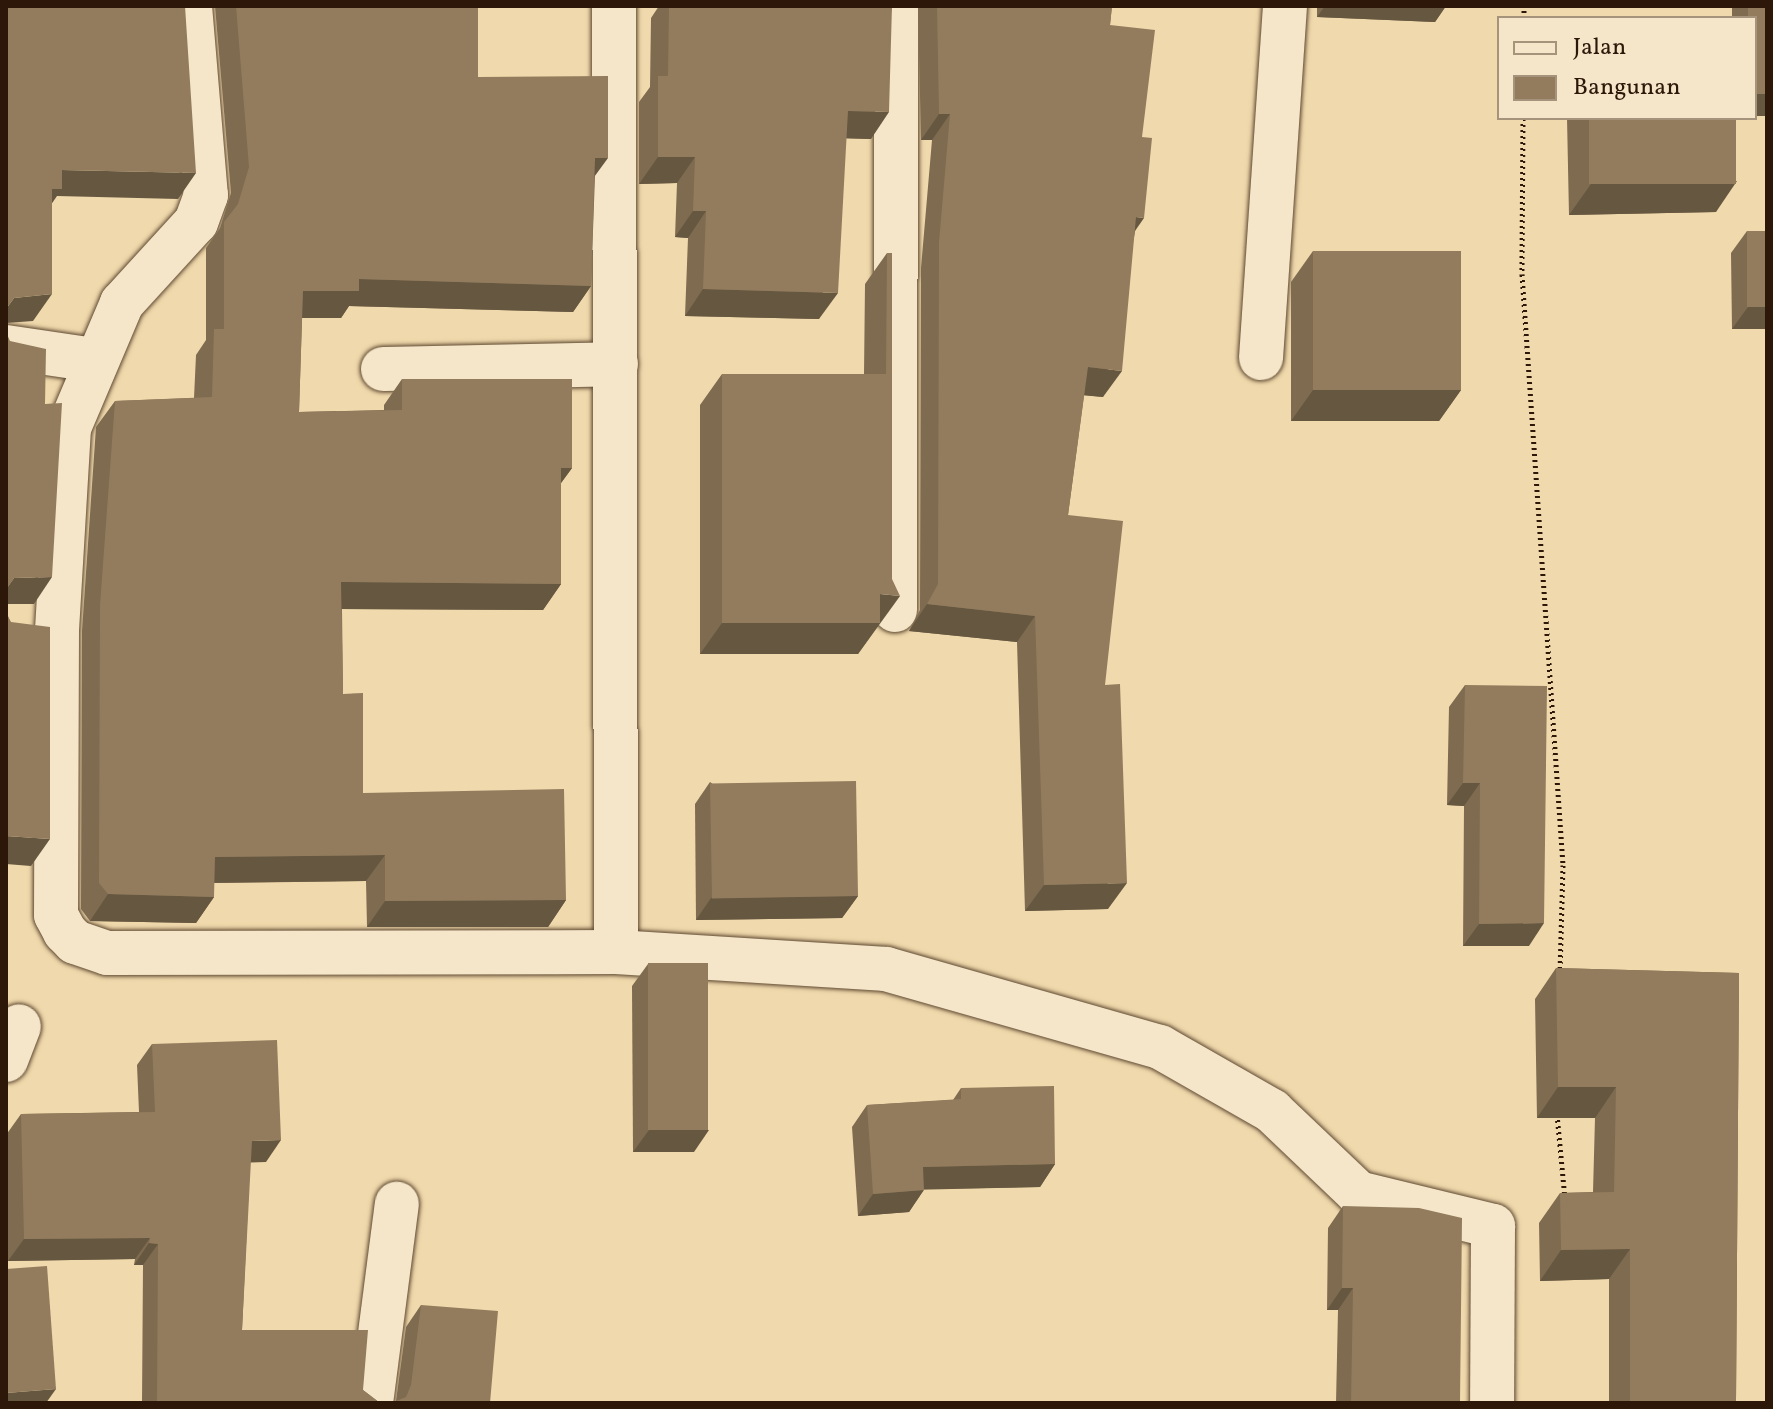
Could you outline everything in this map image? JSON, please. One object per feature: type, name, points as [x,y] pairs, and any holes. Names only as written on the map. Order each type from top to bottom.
[{"type":"street","points":[[190,6],[206,195],[196,222],[122,303],[94,360],[69,428],[38,629],[56,915],[75,942],[107,953],[616,952],[886,969],[1160,1047],[1272,1111],[1358,1193],[1493,1226],[1492,1403]]},
{"type":"street","points":[[614,6],[616,952]]},
{"type":"street","points":[[895,610],[896,6]]},
{"type":"street","points":[[1261,358],[1285,6]]},
{"type":"street","points":[[6,347],[94,360]]},
{"type":"street","points":[[383,369],[616,364]]},
{"type":"street","points":[[371,1403],[397,1204]]},
{"type":"path","points":[[1523,120],[1522,274],[1563,865],[1560,989]]},
{"type":"path","points":[[1493,1226],[1520,1211],[1566,1207],[1557,1097]]},
{"type":"building","points":[[6,6],[185,6],[196,173],[62,170],[62,189],[52,189],[52,294],[14,298],[6,309]]},
{"type":"building","points":[[236,6],[478,6],[478,77],[608,76],[608,158],[595,158],[591,286],[359,279],[359,291],[303,291],[299,412],[402,410],[402,379],[572,379],[572,468],[561,468],[561,584],[341,582],[343,694],[363,693],[363,793],[564,789],[566,900],[385,901],[385,855],[215,857],[214,897],[108,894],[99,883],[100,605],[115,401],[212,397],[214,329],[224,329],[224,222],[238,204],[249,167]]},
{"type":"building","points":[[669,6],[892,6],[889,112],[848,111],[838,293],[703,289],[706,211],[693,211],[695,157],[658,157],[658,76],[668,76]]},
{"type":"building","points":[[937,6],[1112,6],[1110,25],[1155,30],[1142,137],[1152,138],[1144,218],[1136,217],[1122,371],[1088,367],[1068,515],[1123,521],[1105,685],[1120,684],[1127,883],[1044,885],[1035,616],[927,604],[938,584],[939,242],[950,114],[939,114]]},
{"type":"building","points":[[1748,6],[1767,6],[1767,94],[1757,94],[1757,16],[1748,16]]},
{"type":"building","points":[[1589,120],[1736,120],[1736,184],[1589,184]]},
{"type":"building","points":[[1747,231],[1767,231],[1767,307],[1747,307]]},
{"type":"building","points":[[1313,251],[1461,251],[1461,390],[1313,390]]},
{"type":"building","points":[[887,253],[892,253],[892,579],[900,596],[880,594],[880,623],[722,623],[722,374],[886,374]]},
{"type":"building","points":[[6,332],[10,341],[46,349],[45,404],[62,403],[52,577],[14,578],[6,590]]},
{"type":"building","points":[[6,612],[11,622],[50,627],[50,839],[6,836]]},
{"type":"building","points":[[1465,685],[1547,686],[1544,923],[1479,924],[1480,783],[1463,783]]},
{"type":"building","points":[[856,781],[858,896],[712,899],[710,784]]},
{"type":"building","points":[[648,963],[708,963],[708,1130],[648,1130]]},
{"type":"building","points":[[1556,968],[1739,973],[1736,1403],[1630,1403],[1630,1249],[1561,1250],[1560,1193],[1614,1192],[1616,1087],[1558,1087]]},
{"type":"building","points":[[277,1040],[281,1140],[252,1141],[242,1330],[368,1330],[363,1390],[380,1403],[157,1403],[158,1244],[149,1243],[150,1238],[24,1239],[21,1114],[155,1112],[152,1044]]},
{"type":"building","points":[[1054,1086],[1055,1164],[923,1167],[924,1190],[873,1194],[867,1105],[961,1099],[961,1088]]},
{"type":"building","points":[[1343,1206],[1419,1208],[1462,1218],[1460,1403],[1351,1403],[1353,1288],[1342,1288]]},
{"type":"building","points":[[47,1266],[56,1389],[6,1393],[6,1269]]},
{"type":"building","points":[[421,1305],[498,1311],[490,1403],[391,1403],[406,1397],[411,1385]]}]
